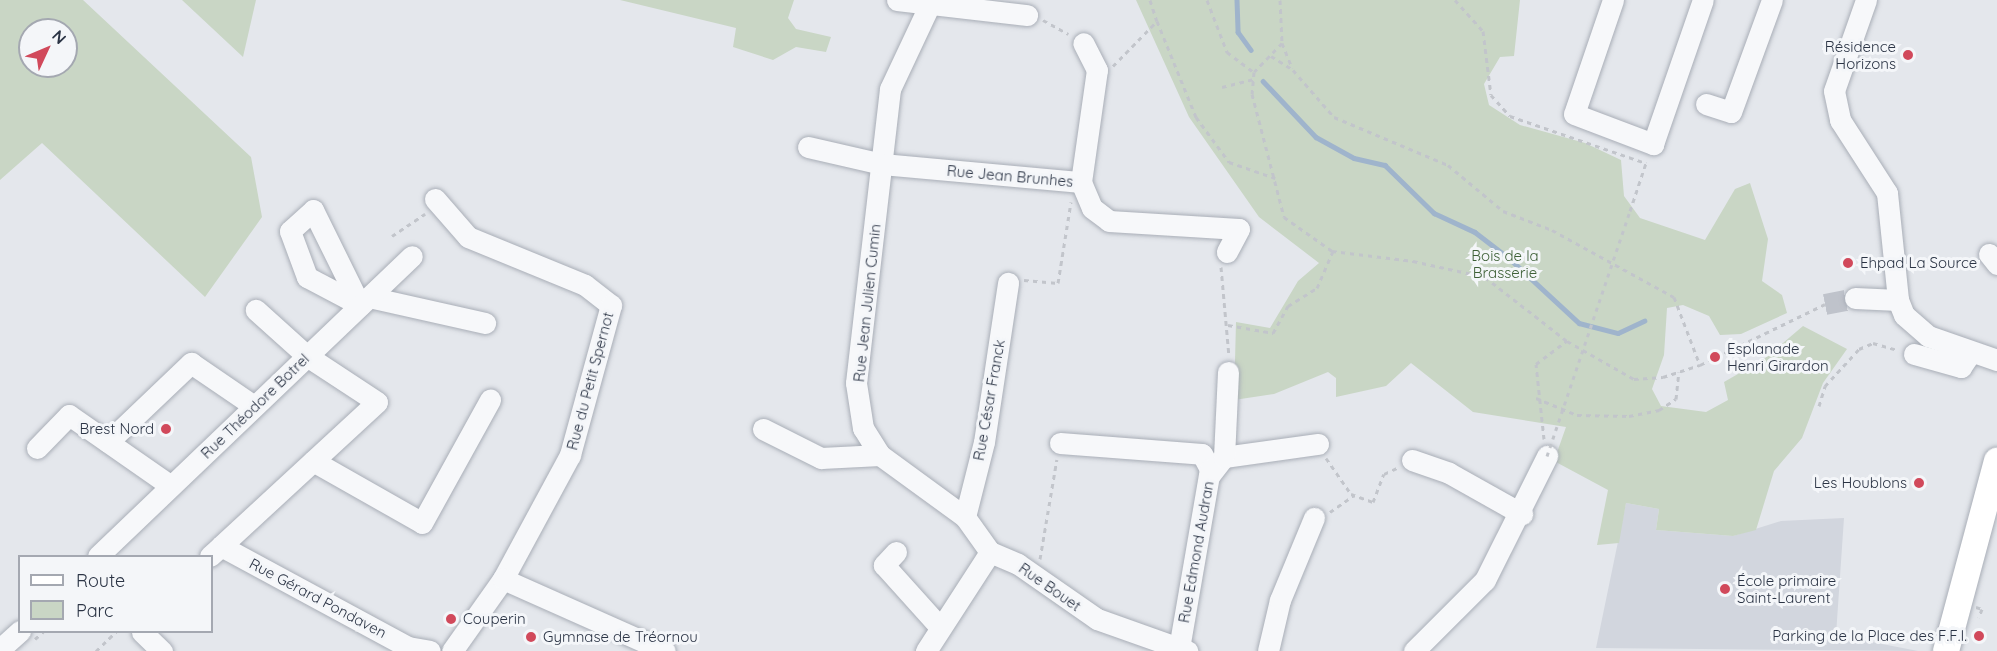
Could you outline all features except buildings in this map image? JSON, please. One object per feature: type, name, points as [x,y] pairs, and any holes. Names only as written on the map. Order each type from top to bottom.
[{"type":"main road","points":[[1946,651],[1997,461]]},
{"type":"street","points":[[897,0],[929,6],[1027,15]]},
{"type":"street","points":[[1613,0],[1574,114],[1650,153],[1703,0]]},
{"type":"street","points":[[1706,104],[1731,112],[1772,0]]},
{"type":"street","points":[[1866,0],[1834,91],[1840,120],[1887,193],[1898,300],[1904,315],[1928,336],[1997,360]]},
{"type":"street","name":"Rue Jean Julien Cumin","points":[[929,6],[890,89],[856,383],[863,428],[880,455],[965,517],[990,552]]},
{"type":"street","points":[[1081,182],[1097,70],[1083,43]]},
{"type":"street","name":"Rue Jean Brunhes","points":[[808,147],[882,164],[1081,182],[1092,208],[1108,221],[1239,229],[1224,261]]},
{"type":"street","name":"Rue du Petit Spernot","points":[[435,199],[475,241],[585,285],[611,305],[576,441],[503,579]]},
{"type":"street","name":"Rue Théodore Botrel","points":[[99,555],[412,256]]},
{"type":"street","name":"Rue César Franck","points":[[965,517],[984,442],[1008,282]]},
{"type":"street","points":[[1855,298],[1898,300]]},
{"type":"street","points":[[364,301],[485,323]]},
{"type":"street","points":[[215,551],[377,402],[307,356],[256,310]]},
{"type":"street","points":[[1914,354],[1960,367],[1971,352]]},
{"type":"street","points":[[108,442],[190,363],[254,406]]},
{"type":"street","points":[[1228,372],[1217,472],[1318,444]]},
{"type":"street","points":[[313,461],[423,523],[490,400]]},
{"type":"street","points":[[37,448],[69,416],[171,486]]},
{"type":"street","points":[[763,429],[821,458],[880,455]]},
{"type":"street","name":"Rue Edmond Audran","points":[[1060,443],[1202,454],[1217,472],[1183,650]]},
{"type":"street","points":[[1414,651],[1485,580],[1522,514],[1547,456]]},
{"type":"street","points":[[1412,460],[1449,473],[1522,514]]},
{"type":"street","points":[[1268,651],[1280,600],[1314,518]]},
{"type":"street","name":"Rue Gérard Pondaven","points":[[215,551],[408,647],[430,651]]},
{"type":"street","points":[[896,552],[884,565],[939,627]]},
{"type":"street","points":[[926,651],[939,627],[990,552]]},
{"type":"street","name":"Rue Bouet","points":[[990,552],[1033,574],[1097,619],[1183,650]]},
{"type":"street","points":[[452,651],[503,579],[665,651]]},
{"type":"street","points":[[0,649],[18,633]]},
{"type":"street","points":[[143,633],[162,651]]},
{"type":"path","points":[[1150,0],[1196,117],[1229,162],[1275,178]]},
{"type":"path","points":[[1208,0],[1227,52],[1254,72]]},
{"type":"path","points":[[1280,0],[1282,43],[1293,70]]},
{"type":"path","points":[[1455,0],[1483,31],[1491,95],[1510,116],[1650,153],[1547,456]]},
{"type":"path","points":[[1027,15],[1083,43]]},
{"type":"path","points":[[1097,70],[1112,67],[1157,21]]},
{"type":"path","points":[[1282,43],[1254,72],[1253,79],[1275,178],[1288,225],[1333,251],[1413,261],[1485,278],[1567,341],[1634,379],[1700,366],[1755,336],[1825,304]]},
{"type":"path","points":[[1271,56],[1293,70],[1334,117],[1448,165],[1503,211],[1552,230],[1674,297],[1700,366]]},
{"type":"path","points":[[1222,87],[1253,79]]},
{"type":"path","points":[[1008,282],[1058,283],[1069,207],[1081,182]]},
{"type":"path","points":[[392,236],[418,217]]},
{"type":"path","points":[[1228,325],[1274,333],[1288,306],[1317,288],[1333,251]]},
{"type":"path","points":[[1224,261],[1228,372]]},
{"type":"path","points":[[1547,456],[1554,447],[1544,439],[1536,398],[1536,364],[1567,341]]},
{"type":"path","points":[[1819,406],[1826,386],[1859,349],[1873,343],[1914,354]]},
{"type":"path","points":[[1536,398],[1577,415],[1629,416],[1659,410],[1676,399],[1679,371]]},
{"type":"path","points":[[1033,574],[1051,514],[1060,443]]},
{"type":"path","points":[[1318,444],[1355,495],[1373,502],[1384,474],[1412,460]]},
{"type":"path","points":[[1314,518],[1355,495]]},
{"type":"path","points":[[96,651],[115,633]]},
{"type":"shaded area","name":"École primaire Saint-Laurent","points":[[1626,503],[1659,509],[1656,530],[1733,536],[1781,521],[1844,518],[1836,635],[1918,651],[1596,648]]},
{"type":"green space","points":[[0,0],[83,0],[251,157],[262,217],[205,297],[42,143],[0,180]]},
{"type":"green space","points":[[182,0],[256,0],[243,57]]},
{"type":"green space","points":[[620,0],[794,0],[788,18],[796,29],[831,37],[826,52],[796,47],[773,60],[733,47],[736,28]]},
{"type":"green space","name":"Bois de la Brasserie","points":[[1136,0],[1520,0],[1514,56],[1500,57],[1484,84],[1489,105],[1520,125],[1585,143],[1621,160],[1624,196],[1640,218],[1705,240],[1735,189],[1750,183],[1768,239],[1762,281],[1782,295],[1787,313],[1741,334],[1720,335],[1709,316],[1683,305],[1667,308],[1664,355],[1652,389],[1661,406],[1706,412],[1728,400],[1724,382],[1764,359],[1803,326],[1847,349],[1823,383],[1802,438],[1774,471],[1756,530],[1733,536],[1656,530],[1659,509],[1626,503],[1619,543],[1597,545],[1608,490],[1554,461],[1566,427],[1473,412],[1411,363],[1386,386],[1336,397],[1336,378],[1328,372],[1274,394],[1234,400],[1236,322],[1270,328],[1298,281],[1319,263],[1259,217],[1189,117]]},
{"type":"waterway","points":[[1237,0],[1238,32],[1251,50]]},
{"type":"waterway","points":[[1263,81],[1316,137],[1354,158],[1385,165],[1434,213],[1475,232],[1510,259],[1579,323],[1618,333],[1644,321]]},
{"type":"tunnel","points":[[1825,304],[1855,298]]},
{"type":"place","name":"Résidence Horizons","points":[[1908,55]]},
{"type":"place","name":"Ehpad La Source","points":[[1848,263]]},
{"type":"place","name":"Esplanade Henri Girardon","points":[[1715,357]]},
{"type":"place","name":"Brest Nord","points":[[166,429]]},
{"type":"place","name":"Les Houblons","points":[[1919,483]]},
{"type":"place","name":"École primaire Saint-Laurent","points":[[1725,589]]},
{"type":"place","name":"Couperin","points":[[451,619]]},
{"type":"place","name":"Parking de la Place des F.F.I.","points":[[1979,636]]},
{"type":"place","name":"Gymnase de Tréornou","points":[[531,637]]}]
